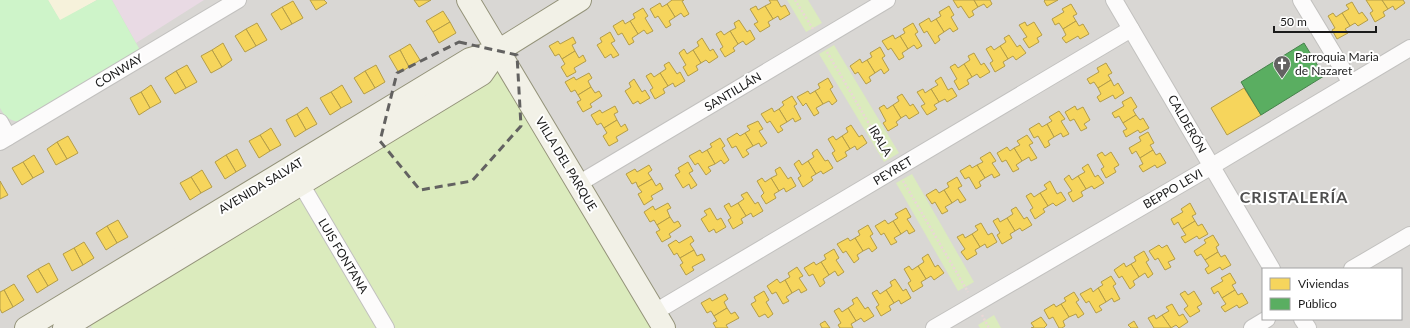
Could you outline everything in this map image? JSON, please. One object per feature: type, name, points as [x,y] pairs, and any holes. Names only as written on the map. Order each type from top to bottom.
[{"type":"street","name":"CONWAY","points":[[4,139],[238,0]]},
{"type":"street","name":"VILLA DEL PARQUE","points":[[468,0],[660,320]]},
{"type":"street","name":"AVENIDA SALVAT","points":[[64,328],[470,59],[498,50],[580,0]]},
{"type":"street","name":"SANTILLÁN","points":[[578,184],[887,0]]},
{"type":"street","name":"CALDERÓN","points":[[1114,0],[1271,268]]},
{"type":"street","points":[[1301,0],[1351,83]]},
{"type":"street","name":"PEYRET","points":[[660,320],[896,169],[1131,29]]},
{"type":"street","name":"BEPPO LEVI","points":[[934,328],[1212,166],[1410,48]]},
{"type":"street","name":"AVENIDA SALVAT","points":[[26,328],[84,314],[482,74],[498,50]]},
{"type":"street","points":[[0,122],[4,139]]},
{"type":"street","name":"LUIS FONTANA","points":[[301,184],[386,328]]},
{"type":"street","points":[[1354,268],[1410,234]]},
{"type":"street","points":[[1252,328],[1265,320]]},
{"type":"path","name":"IRALA","points":[[795,0],[975,304]]},
{"type":"highlighted area","points":[[459,42],[517,55],[521,126],[472,181],[420,190],[380,141],[397,73]]},
{"type":"shaded area","points":[[0,0],[1410,0],[1410,328],[0,328]]},
{"type":"shaded area","points":[[48,0],[97,0],[60,21]]},
{"type":"shaded area","points":[[112,0],[204,0],[136,43]]},
{"type":"green space","points":[[0,0],[48,0],[60,20],[97,0],[112,0],[141,52],[22,122],[12,120],[4,115],[0,108]]},
{"type":"green space","points":[[787,0],[808,0],[822,23],[806,32]]},
{"type":"green space","points":[[834,45],[899,153],[884,162],[819,54]]},
{"type":"green space","points":[[498,51],[664,328],[92,328],[85,316]]},
{"type":"green space","points":[[912,174],[974,282],[958,291],[896,183]]},
{"type":"green space","points":[[994,315],[1001,328],[980,328],[978,325]]},
{"type":"building: Viviendas","points":[[310,0],[324,0],[327,3],[316,10]]},
{"type":"building: Viviendas","points":[[414,0],[431,0],[419,7]]},
{"type":"building: Viviendas","points":[[672,0],[684,0],[682,1],[689,14],[684,17],[681,13],[675,17],[667,4]]},
{"type":"building: Viviendas","points":[[769,0],[777,0],[781,7],[785,5],[790,14],[780,20],[778,16],[773,19],[765,6],[771,3]]},
{"type":"building: Viviendas","points":[[953,0],[974,0],[978,7],[972,11],[974,15],[969,18],[961,6],[958,8]]},
{"type":"building: Viviendas","points":[[974,0],[990,0],[992,4],[987,8],[984,4],[978,7]]},
{"type":"building: Viviendas","points":[[1058,0],[1047,6],[1044,1]]},
{"type":"building: Viviendas","points":[[1366,0],[1382,0],[1388,9],[1383,12],[1385,16],[1375,22],[1370,13],[1373,11]]},
{"type":"building: Viviendas","points":[[1382,0],[1403,0],[1405,3],[1395,10],[1393,6],[1388,9]]},
{"type":"building: Viviendas","points":[[293,1],[303,18],[292,24],[282,7]]},
{"type":"building: Viviendas","points":[[1352,2],[1359,14],[1362,12],[1368,20],[1358,26],[1355,23],[1350,26],[1342,13],[1349,9],[1346,5]]},
{"type":"building: Viviendas","points":[[660,3],[662,7],[667,4],[675,17],[669,21],[671,25],[666,28],[658,16],[655,18],[650,9]]},
{"type":"building: Viviendas","points":[[1071,4],[1077,14],[1073,16],[1076,21],[1063,29],[1059,23],[1055,25],[1052,19],[1064,12],[1062,9]]},
{"type":"building: Viviendas","points":[[756,6],[758,10],[765,6],[773,19],[768,22],[770,26],[760,32],[754,24],[758,22],[750,9]]},
{"type":"building: Viviendas","points":[[949,6],[954,15],[951,17],[958,29],[953,32],[950,28],[944,32],[936,19],[941,16],[939,12]]},
{"type":"building: Viviendas","points":[[282,7],[292,24],[281,30],[271,14]]},
{"type":"building: Viviendas","points":[[643,8],[648,16],[645,18],[653,31],[647,34],[644,30],[638,34],[630,21],[635,18],[633,14]]},
{"type":"building: Viviendas","points":[[443,11],[450,22],[433,32],[426,21]]},
{"type":"building: Viviendas","points":[[1333,13],[1336,17],[1342,13],[1350,26],[1345,29],[1348,33],[1337,39],[1332,30],[1335,28],[1328,16]]},
{"type":"building: Viviendas","points":[[929,18],[931,22],[936,19],[944,32],[938,36],[940,40],[935,44],[927,31],[924,33],[919,24]]},
{"type":"building: Viviendas","points":[[623,20],[625,24],[630,21],[638,34],[632,38],[634,42],[629,45],[622,33],[618,35],[613,26]]},
{"type":"building: Viviendas","points":[[739,20],[747,32],[750,30],[755,39],[746,45],[743,41],[738,44],[730,31],[736,28],[734,23]]},
{"type":"building: Viviendas","points":[[1076,21],[1079,26],[1083,24],[1089,34],[1080,39],[1078,36],[1066,43],[1062,38],[1066,35],[1063,29]]},
{"type":"building: Viviendas","points":[[450,22],[456,33],[439,43],[433,32]]},
{"type":"building: Viviendas","points":[[1025,22],[1027,26],[1034,22],[1042,35],[1037,38],[1039,42],[1029,48],[1023,39],[1027,37],[1019,25]]},
{"type":"building: Viviendas","points":[[257,23],[267,40],[256,46],[246,29]]},
{"type":"building: Viviendas","points":[[913,23],[918,32],[915,34],[922,46],[917,49],[914,45],[908,49],[900,36],[905,33],[903,29]]},
{"type":"building: Viviendas","points":[[246,29],[256,46],[245,52],[235,36]]},
{"type":"building: Viviendas","points":[[721,31],[724,35],[730,31],[738,44],[733,48],[735,51],[725,57],[720,49],[723,47],[716,34]]},
{"type":"building: Viviendas","points":[[610,32],[615,41],[611,43],[619,55],[613,58],[611,54],[605,58],[597,45],[602,42],[600,38]]},
{"type":"building: Viviendas","points":[[893,35],[895,39],[900,36],[908,49],[902,53],[904,57],[899,60],[891,48],[888,50],[882,41]]},
{"type":"building: Viviendas","points":[[1009,35],[1017,47],[1020,45],[1026,53],[1016,60],[1013,56],[1008,59],[1000,46],[1006,42],[1004,38]]},
{"type":"building: Viviendas","points":[[573,37],[576,43],[572,45],[575,51],[562,59],[559,54],[555,56],[549,46],[558,41],[560,44]]},
{"type":"building: Viviendas","points":[[702,38],[710,51],[713,49],[718,57],[709,63],[706,60],[701,63],[693,50],[699,46],[697,42]]},
{"type":"building: Viviendas","points":[[223,43],[232,60],[222,67],[212,50]]},
{"type":"building: Viviendas","points":[[410,44],[420,60],[409,67],[400,50]]},
{"type":"building: Viviendas","points":[[991,46],[994,50],[1000,46],[1008,59],[1003,62],[1005,66],[995,72],[990,63],[993,61],[986,49]]},
{"type":"building: Viviendas","points":[[880,47],[885,56],[882,58],[889,70],[884,74],[881,69],[875,73],[867,60],[872,57],[870,53]]},
{"type":"building: Viviendas","points":[[684,49],[687,54],[693,50],[701,63],[696,66],[698,70],[688,76],[683,67],[686,65],[679,53]]},
{"type":"building: Viviendas","points":[[212,50],[222,67],[211,73],[201,56]]},
{"type":"building: Viviendas","points":[[400,50],[409,67],[399,73],[389,56]]},
{"type":"building: Viviendas","points":[[575,51],[579,58],[583,55],[586,61],[574,68],[576,72],[567,77],[561,67],[565,64],[562,59]]},
{"type":"building: Viviendas","points":[[974,53],[981,65],[984,63],[990,72],[980,78],[977,74],[972,77],[964,64],[970,60],[968,56]]},
{"type":"building: Viviendas","points":[[860,59],[862,63],[867,60],[875,73],[869,77],[871,81],[866,84],[858,72],[855,74],[850,66]]},
{"type":"building: Viviendas","points":[[669,62],[677,74],[680,72],[685,81],[675,87],[673,83],[668,86],[660,73],[666,69],[664,65]]},
{"type":"building: Viviendas","points":[[1106,63],[1112,73],[1108,75],[1111,80],[1098,88],[1094,82],[1090,84],[1087,79],[1099,72],[1097,68]]},
{"type":"building: Viviendas","points":[[955,64],[958,68],[964,64],[972,77],[967,80],[969,84],[959,90],[954,81],[957,79],[950,67]]},
{"type":"building: Viviendas","points":[[187,65],[197,82],[186,88],[176,71]]},
{"type":"building: Viviendas","points":[[376,65],[385,82],[375,88],[365,71]]},
{"type":"building: Viviendas","points":[[176,71],[186,88],[175,94],[165,78]]},
{"type":"building: Viviendas","points":[[365,71],[375,88],[364,94],[354,78]]},
{"type":"building: Viviendas","points":[[589,73],[592,78],[588,81],[591,87],[578,95],[575,90],[571,92],[565,82],[574,77],[576,80]]},
{"type":"building: Viviendas","points":[[651,73],[654,77],[660,73],[668,86],[663,89],[665,93],[655,99],[650,90],[653,88],[646,76]]},
{"type":"building: Viviendas","points":[[941,77],[948,90],[952,88],[957,96],[947,102],[945,99],[939,102],[931,89],[938,85],[935,81]]},
{"type":"building: Viviendas","points":[[828,78],[833,87],[830,89],[837,101],[832,105],[829,101],[823,104],[815,91],[820,88],[818,84]]},
{"type":"building: Viviendas","points":[[634,79],[642,92],[645,90],[650,98],[640,104],[638,101],[633,104],[625,91],[631,87],[629,83]]},
{"type":"building: Viviendas","points":[[1111,80],[1114,86],[1118,83],[1124,93],[1115,99],[1113,95],[1100,102],[1097,97],[1101,94],[1098,88]]},
{"type":"building: Viviendas","points":[[151,85],[161,102],[150,108],[141,92]]},
{"type":"building: Viviendas","points":[[342,85],[352,102],[341,108],[331,92]]},
{"type":"building: Viviendas","points":[[591,87],[595,93],[599,91],[602,96],[590,104],[592,107],[583,112],[577,102],[581,100],[578,95]]},
{"type":"building: Viviendas","points":[[1244,88],[1261,115],[1227,135],[1211,108]]},
{"type":"building: Viviendas","points":[[923,89],[925,93],[931,89],[939,102],[934,105],[937,109],[927,115],[921,106],[925,104],[917,92]]},
{"type":"building: Viviendas","points":[[808,91],[810,94],[815,91],[823,104],[816,108],[819,113],[814,116],[806,103],[803,106],[797,97]]},
{"type":"building: Viviendas","points":[[141,92],[150,108],[139,115],[130,98]]},
{"type":"building: Viviendas","points":[[331,92],[341,108],[330,115],[320,98]]},
{"type":"building: Viviendas","points":[[902,94],[910,106],[913,104],[919,113],[909,119],[906,115],[901,118],[893,105],[899,101],[897,97]]},
{"type":"building: Viviendas","points":[[792,96],[797,104],[794,106],[801,119],[795,122],[793,118],[787,122],[779,109],[784,105],[782,102]]},
{"type":"building: Viviendas","points":[[1131,97],[1137,107],[1133,110],[1136,115],[1123,123],[1119,116],[1115,118],[1112,113],[1124,106],[1122,102]]},
{"type":"building: Viviendas","points":[[884,105],[887,109],[893,105],[901,118],[896,122],[898,125],[888,131],[883,123],[886,121],[879,108]]},
{"type":"building: Viviendas","points":[[615,106],[618,112],[614,114],[617,120],[604,128],[601,123],[597,125],[591,115],[600,110],[602,113]]},
{"type":"building: Viviendas","points":[[1075,106],[1077,110],[1083,107],[1090,120],[1084,124],[1087,128],[1081,131],[1074,119],[1070,121],[1065,112]]},
{"type":"building: Viviendas","points":[[307,107],[317,124],[306,130],[297,114]]},
{"type":"building: Viviendas","points":[[772,108],[774,112],[779,109],[787,122],[780,126],[783,130],[778,133],[770,121],[767,123],[761,114]]},
{"type":"building: Viviendas","points":[[1059,111],[1065,119],[1061,121],[1069,134],[1063,137],[1061,133],[1054,137],[1047,124],[1052,121],[1049,117]]},
{"type":"building: Viviendas","points":[[297,114],[306,130],[295,137],[286,120]]},
{"type":"building: Viviendas","points":[[1136,115],[1140,120],[1143,118],[1149,128],[1140,133],[1138,130],[1126,137],[1123,131],[1127,129],[1123,123]]},
{"type":"building: Viviendas","points":[[617,120],[621,127],[625,124],[628,130],[616,137],[618,141],[609,146],[603,136],[607,133],[604,128]]},
{"type":"building: Viviendas","points":[[758,121],[763,129],[759,131],[767,143],[761,147],[759,143],[753,146],[745,133],[750,130],[747,126]]},
{"type":"building: Viviendas","points":[[1039,123],[1042,127],[1047,124],[1054,137],[1048,141],[1050,145],[1045,148],[1038,136],[1034,138],[1029,129]]},
{"type":"building: Viviendas","points":[[851,125],[859,137],[862,135],[867,143],[857,150],[855,146],[850,149],[842,136],[848,132],[846,128]]},
{"type":"building: Viviendas","points":[[271,128],[281,145],[270,151],[260,135]]},
{"type":"building: Viviendas","points":[[1148,132],[1154,143],[1150,145],[1153,150],[1140,158],[1136,151],[1132,154],[1129,148],[1141,141],[1139,137]]},
{"type":"building: Viviendas","points":[[737,133],[740,136],[745,133],[753,146],[746,150],[749,154],[743,158],[736,146],[732,148],[727,139]]},
{"type":"building: Viviendas","points":[[260,135],[270,151],[259,158],[249,141]]},
{"type":"building: Viviendas","points":[[1027,135],[1033,143],[1029,145],[1037,158],[1031,161],[1029,157],[1022,161],[1014,148],[1020,145],[1017,141]]},
{"type":"building: Viviendas","points":[[68,136],[78,153],[67,159],[57,142]]},
{"type":"building: Viviendas","points":[[833,136],[836,140],[842,136],[850,149],[845,152],[847,156],[837,162],[832,153],[835,151],[828,139]]},
{"type":"building: Viviendas","points":[[720,138],[725,146],[722,148],[729,160],[724,164],[721,160],[715,164],[707,150],[712,147],[710,144]]},
{"type":"building: Viviendas","points":[[57,142],[67,159],[56,165],[47,149]]},
{"type":"building: Viviendas","points":[[1007,147],[1010,151],[1014,148],[1022,161],[1016,165],[1019,169],[1013,172],[1006,160],[1002,162],[997,153]]},
{"type":"building: Viviendas","points":[[237,149],[246,166],[236,172],[226,155]]},
{"type":"building: Viviendas","points":[[817,149],[825,161],[828,160],[833,168],[823,174],[821,171],[816,174],[808,161],[814,157],[812,153]]},
{"type":"building: Viviendas","points":[[700,150],[702,153],[707,150],[715,164],[708,167],[711,171],[706,175],[698,163],[695,165],[689,156]]},
{"type":"building: Viviendas","points":[[1153,150],[1156,155],[1160,153],[1166,163],[1157,168],[1155,165],[1143,172],[1139,166],[1143,164],[1140,158]]},
{"type":"building: Viviendas","points":[[990,152],[996,161],[992,163],[1000,175],[994,178],[992,174],[985,178],[977,165],[983,162],[980,158]]},
{"type":"building: Viviendas","points":[[1102,152],[1105,156],[1111,152],[1119,165],[1114,168],[1116,172],[1106,178],[1101,169],[1104,167],[1097,155]]},
{"type":"building: Viviendas","points":[[34,155],[44,172],[33,178],[23,162]]},
{"type":"building: Viviendas","points":[[226,155],[236,172],[225,179],[215,162]]},
{"type":"building: Viviendas","points":[[799,160],[802,165],[808,161],[816,174],[811,177],[813,180],[803,187],[798,178],[801,176],[794,164]]},
{"type":"building: Viviendas","points":[[23,162],[33,178],[22,185],[12,168]]},
{"type":"building: Viviendas","points":[[688,162],[693,171],[689,173],[697,185],[691,189],[689,184],[683,188],[675,175],[680,172],[678,168]]},
{"type":"building: Viviendas","points":[[1088,164],[1095,177],[1098,175],[1104,183],[1094,189],[1092,186],[1086,189],[1078,176],[1085,172],[1082,168]]},
{"type":"building: Viviendas","points":[[649,165],[652,170],[648,173],[652,179],[638,187],[636,182],[632,184],[626,174],[635,169],[637,172]]},
{"type":"building: Viviendas","points":[[970,165],[972,168],[977,165],[985,178],[979,182],[981,186],[976,189],[969,177],[965,179],[960,171]]},
{"type":"building: Viviendas","points":[[780,167],[788,179],[791,177],[796,186],[786,192],[784,188],[779,191],[771,178],[777,175],[775,170]]},
{"type":"building: Viviendas","points":[[202,170],[212,187],[201,193],[191,177]]},
{"type":"building: Viviendas","points":[[1069,175],[1072,180],[1078,176],[1086,189],[1081,192],[1083,196],[1073,202],[1068,193],[1072,191],[1064,179]]},
{"type":"building: Viviendas","points":[[191,177],[201,193],[190,200],[180,183]]},
{"type":"building: Viviendas","points":[[957,177],[962,186],[958,188],[966,200],[960,203],[958,199],[952,203],[944,190],[949,187],[947,183]]},
{"type":"building: Viviendas","points":[[762,178],[765,182],[771,178],[779,191],[774,194],[776,198],[766,204],[761,196],[764,193],[757,181]]},
{"type":"building: Viviendas","points":[[652,179],[656,186],[660,183],[663,189],[651,196],[653,199],[644,205],[638,194],[642,192],[638,187]]},
{"type":"building: Viviendas","points":[[0,181],[8,195],[0,199]]},
{"type":"building: Viviendas","points":[[1050,181],[1057,194],[1061,192],[1066,200],[1056,206],[1053,203],[1048,206],[1040,193],[1047,189],[1044,185]]},
{"type":"building: Viviendas","points":[[936,189],[939,193],[944,190],[952,203],[945,207],[948,211],[942,214],[935,202],[932,204],[926,195]]},
{"type":"building: Viviendas","points":[[747,192],[755,204],[758,202],[763,211],[753,217],[751,213],[746,216],[738,203],[744,199],[741,195]]},
{"type":"building: Viviendas","points":[[1031,193],[1034,197],[1040,193],[1048,206],[1043,209],[1045,212],[1035,219],[1030,210],[1033,208],[1026,196]]},
{"type":"building: Viviendas","points":[[668,203],[671,208],[667,210],[670,217],[657,225],[654,220],[650,222],[644,212],[653,206],[655,210]]},
{"type":"building: Viviendas","points":[[729,203],[731,207],[738,203],[746,216],[741,219],[743,223],[733,229],[728,220],[731,218],[724,206]]},
{"type":"building: Viviendas","points":[[1190,203],[1196,214],[1192,216],[1195,221],[1182,229],[1178,222],[1174,225],[1171,219],[1183,212],[1181,209]]},
{"type":"building: Viviendas","points":[[1016,207],[1024,219],[1027,217],[1032,225],[1022,231],[1020,228],[1015,231],[1007,218],[1013,214],[1011,210]]},
{"type":"building: Viviendas","points":[[710,208],[717,220],[721,218],[726,227],[716,233],[714,229],[709,232],[701,219],[707,215],[704,211]]},
{"type":"building: Viviendas","points":[[906,208],[911,217],[907,219],[915,231],[909,234],[907,230],[901,234],[893,221],[898,218],[895,214]]},
{"type":"building: Viviendas","points":[[670,217],[674,223],[678,221],[681,226],[669,234],[671,237],[662,242],[656,232],[660,230],[657,225]]},
{"type":"building: Viviendas","points":[[998,218],[1000,222],[1007,218],[1015,231],[1010,234],[1012,238],[1002,244],[997,235],[1000,233],[993,221]]},
{"type":"building: Viviendas","points":[[118,220],[128,237],[117,243],[107,226]]},
{"type":"building: Viviendas","points":[[885,220],[888,224],[893,221],[901,234],[894,238],[897,242],[891,245],[884,233],[881,235],[875,226]]},
{"type":"building: Viviendas","points":[[1195,221],[1198,226],[1202,224],[1208,234],[1199,239],[1197,236],[1185,243],[1181,237],[1186,235],[1182,229]]},
{"type":"building: Viviendas","points":[[981,223],[988,235],[992,233],[997,242],[987,248],[985,244],[980,247],[972,234],[978,230],[975,226]]},
{"type":"building: Viviendas","points":[[868,225],[873,234],[870,236],[877,248],[872,252],[869,248],[863,251],[855,238],[860,235],[858,231]]},
{"type":"building: Viviendas","points":[[107,226],[117,243],[106,250],[96,233]]},
{"type":"building: Viviendas","points":[[963,234],[965,238],[972,234],[980,247],[975,250],[977,254],[967,260],[961,252],[965,249],[957,237]]},
{"type":"building: Viviendas","points":[[1213,235],[1219,245],[1216,247],[1218,252],[1205,260],[1201,254],[1197,256],[1194,251],[1206,243],[1204,240]]},
{"type":"building: Viviendas","points":[[691,236],[694,241],[690,244],[694,250],[680,258],[677,253],[674,255],[668,245],[676,240],[679,243]]},
{"type":"building: Viviendas","points":[[848,238],[850,241],[855,238],[863,251],[857,255],[859,259],[854,263],[846,251],[843,253],[837,244]]},
{"type":"building: Viviendas","points":[[84,242],[94,258],[83,265],[74,248]]},
{"type":"building: Viviendas","points":[[1159,245],[1162,248],[1167,245],[1175,259],[1168,262],[1171,267],[1165,270],[1158,258],[1155,260],[1149,251]]},
{"type":"building: Viviendas","points":[[74,248],[83,265],[72,271],[63,254]]},
{"type":"building: Viviendas","points":[[834,249],[839,258],[836,260],[844,272],[838,276],[835,271],[829,275],[821,262],[826,259],[824,255]]},
{"type":"building: Viviendas","points":[[694,250],[697,256],[702,254],[705,260],[692,267],[694,270],[686,275],[680,265],[683,263],[680,258]]},
{"type":"building: Viviendas","points":[[1144,251],[1149,260],[1146,262],[1153,274],[1148,278],[1145,273],[1139,277],[1131,264],[1136,261],[1134,257]]},
{"type":"building: Viviendas","points":[[1218,252],[1221,257],[1225,255],[1231,265],[1222,270],[1220,267],[1208,274],[1205,269],[1209,266],[1205,260]]},
{"type":"building: Viviendas","points":[[928,254],[935,267],[938,265],[944,273],[934,280],[931,276],[926,279],[918,266],[924,262],[922,258]]},
{"type":"building: Viviendas","points":[[814,262],[816,265],[821,262],[829,275],[823,279],[825,283],[820,287],[813,274],[809,276],[804,268]]},
{"type":"building: Viviendas","points":[[49,263],[58,280],[48,286],[38,269]]},
{"type":"building: Viviendas","points":[[1124,263],[1126,267],[1131,264],[1139,277],[1133,281],[1135,285],[1130,289],[1122,276],[1119,278],[1114,270]]},
{"type":"building: Viviendas","points":[[909,266],[912,270],[918,266],[926,279],[921,282],[923,286],[913,292],[908,283],[911,281],[904,269]]},
{"type":"building: Viviendas","points":[[797,267],[803,276],[799,278],[807,290],[801,293],[799,289],[792,293],[785,280],[790,277],[788,273]]},
{"type":"building: Viviendas","points":[[38,269],[48,286],[37,293],[27,276]]},
{"type":"building: Viviendas","points":[[1230,273],[1236,283],[1232,285],[1235,290],[1222,298],[1218,291],[1214,294],[1211,288],[1223,281],[1221,278]]},
{"type":"building: Viviendas","points":[[1111,276],[1116,284],[1113,286],[1120,299],[1114,302],[1112,298],[1106,302],[1098,288],[1103,285],[1101,282]]},
{"type":"building: Viviendas","points":[[777,279],[780,283],[785,280],[792,293],[786,297],[789,301],[783,304],[776,292],[772,294],[767,286]]},
{"type":"building: Viviendas","points":[[895,279],[903,291],[906,289],[911,298],[901,304],[899,300],[894,303],[886,290],[892,286],[890,282]]},
{"type":"building: Viviendas","points":[[14,284],[24,300],[13,307],[4,290]]},
{"type":"building: Viviendas","points":[[1091,288],[1093,292],[1098,288],[1106,302],[1099,306],[1102,310],[1096,313],[1089,301],[1086,303],[1080,294]]},
{"type":"building: Viviendas","points":[[4,290],[13,307],[2,313],[0,309],[0,292]]},
{"type":"building: Viviendas","points":[[877,290],[880,294],[886,290],[894,303],[889,306],[891,310],[881,316],[876,307],[879,305],[872,293]]},
{"type":"building: Viviendas","points":[[1235,290],[1238,295],[1242,293],[1248,303],[1239,308],[1237,305],[1225,312],[1221,307],[1226,304],[1222,298]]},
{"type":"building: Viviendas","points":[[764,291],[769,300],[766,302],[773,314],[768,318],[765,314],[759,317],[751,304],[756,301],[754,297]]},
{"type":"building: Viviendas","points":[[1185,291],[1188,295],[1194,291],[1202,304],[1197,307],[1200,311],[1190,317],[1184,309],[1188,306],[1180,294]]},
{"type":"building: Viviendas","points":[[1074,292],[1079,300],[1076,302],[1084,314],[1078,318],[1076,314],[1069,317],[1061,304],[1066,301],[1064,298]]},
{"type":"building: Viviendas","points":[[725,294],[728,299],[724,302],[727,308],[714,316],[711,311],[707,313],[701,303],[710,298],[712,301]]},
{"type":"building: Viviendas","points":[[857,297],[865,309],[868,307],[874,316],[864,322],[861,318],[856,321],[848,308],[854,304],[852,300]]},
{"type":"building: Viviendas","points":[[1054,304],[1056,307],[1061,304],[1069,317],[1063,321],[1065,326],[1062,328],[1059,328],[1053,317],[1049,319],[1044,310]]},
{"type":"building: Viviendas","points":[[1172,304],[1179,316],[1183,314],[1188,322],[1179,328],[1176,325],[1171,328],[1162,315],[1169,311],[1166,307]]},
{"type":"building: Viviendas","points":[[727,308],[731,314],[735,312],[739,318],[726,325],[728,328],[716,328],[713,323],[717,321],[714,316]]},
{"type":"building: Viviendas","points":[[839,308],[842,312],[848,308],[856,321],[851,324],[853,328],[840,328],[838,325],[841,323],[834,311]]},
{"type":"building: Viviendas","points":[[1154,315],[1156,319],[1162,315],[1171,328],[1154,328],[1148,318]]},
{"type":"building: Viviendas","points":[[1041,317],[1047,325],[1044,328],[1031,328],[1034,327],[1031,323]]},
{"type":"building: Viviendas","points":[[825,321],[830,328],[822,328],[820,324]]},
{"type":"building: Viviendas","points":[[1134,321],[1138,328],[1131,328],[1128,325]]},
{"type":"building: Público","name":"Parroquia Maria de Nazaret","points":[[1304,43],[1324,76],[1261,115],[1241,82]]},
{"type":"place","name":"Parroquia Maria de Nazaret","points":[[1282,79]]},
{"type":"district","name":"CRISTALERÍA","points":[[1294,197]]}]
